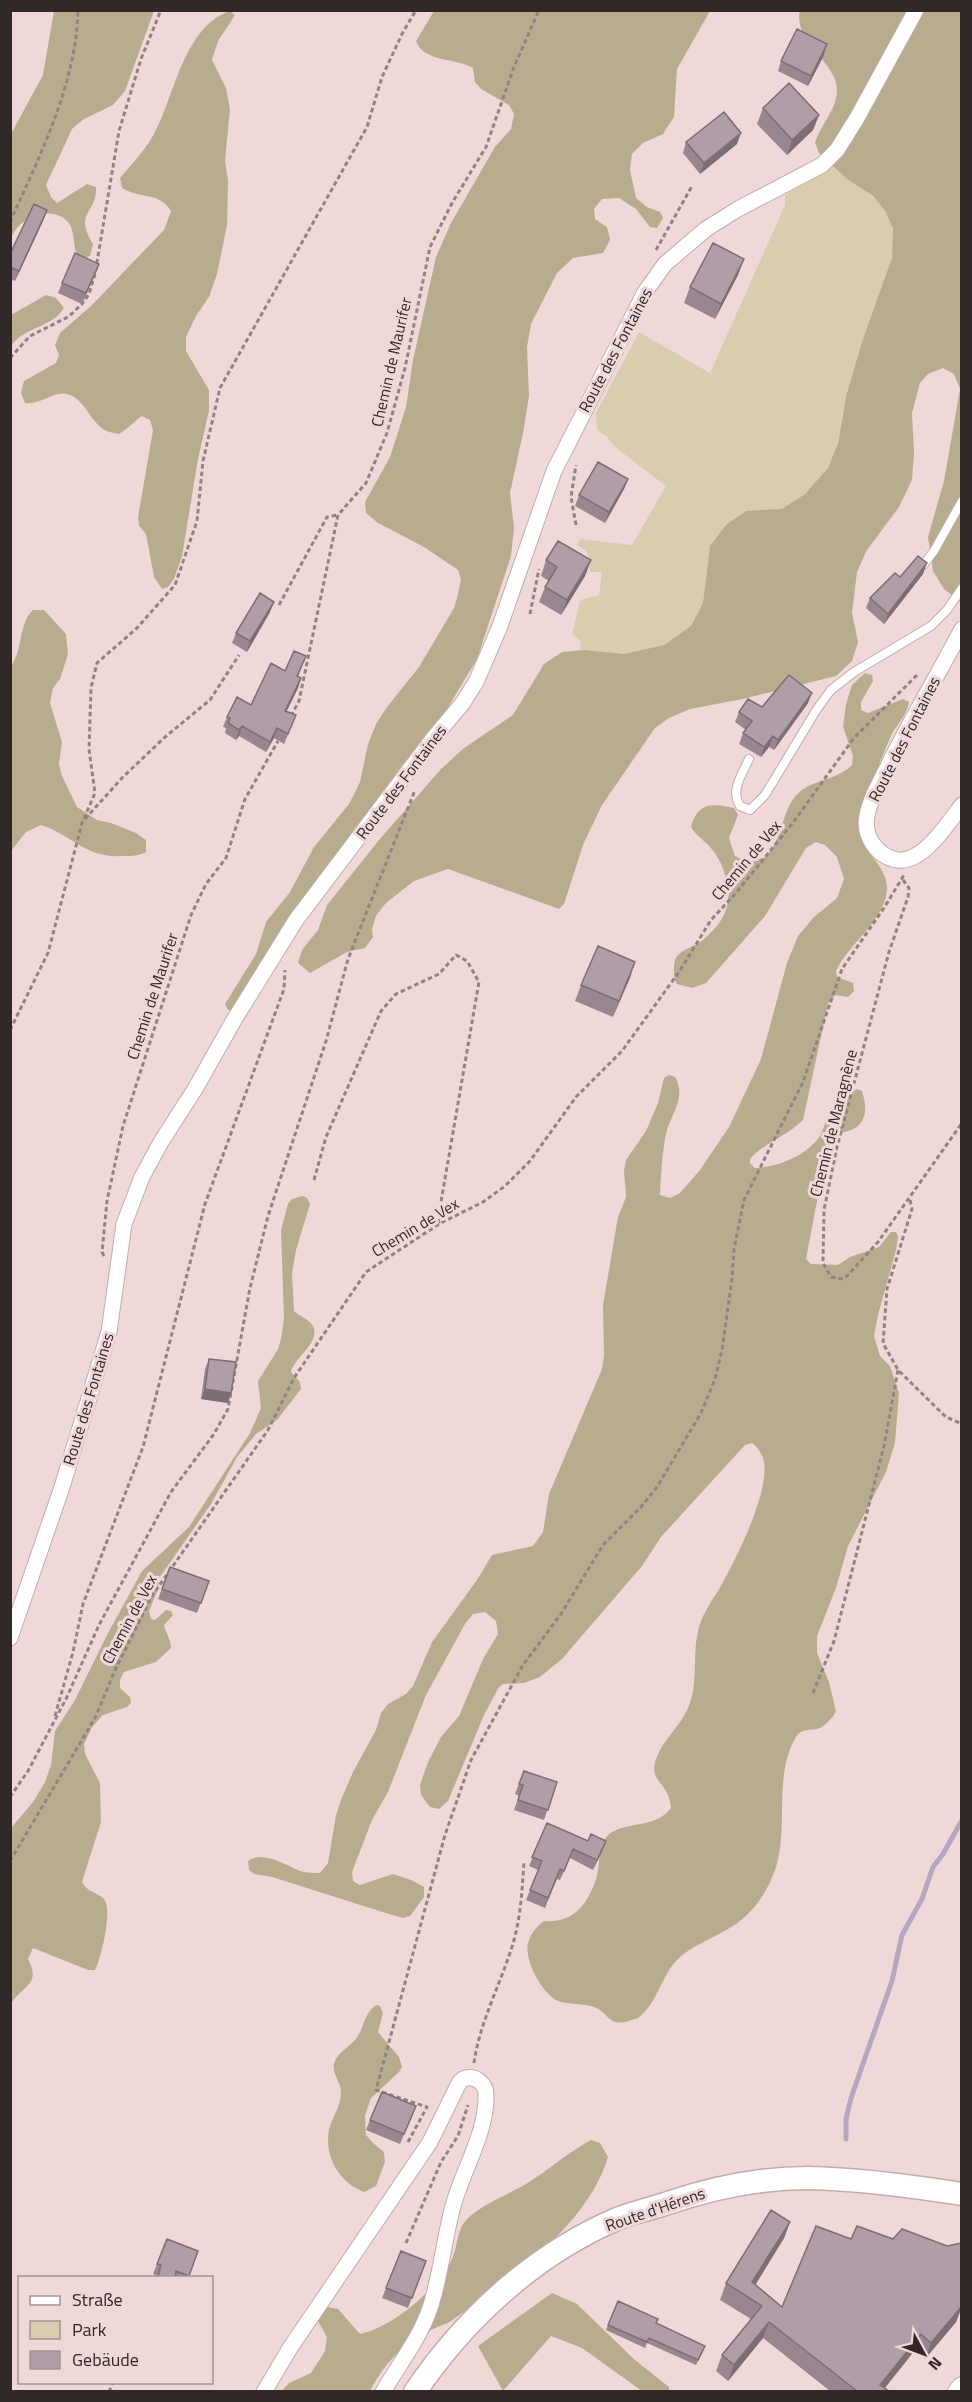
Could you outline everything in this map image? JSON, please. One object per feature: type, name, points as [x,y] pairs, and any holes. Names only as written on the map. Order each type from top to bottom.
[{"type":"main road","name":"Route d'Hérens","points":[[415,2391],[457,2337],[496,2297],[540,2262],[618,2219],[704,2191],[759,2181],[806,2178],[864,2181],[962,2194]]},
{"type":"main road","name":"Route d'Hérens","points":[[922,2188],[962,2205]]},
{"type":"street","name":"Route des Fontaines","points":[[10,1638],[97,1376],[109,1332],[124,1224],[141,1177],[296,920],[435,736],[462,704],[476,682],[500,626],[530,534],[554,471],[645,292],[666,264],[706,229],[738,209],[822,165],[837,150],[916,10]]},
{"type":"street","name":"Route des Fontaines","points":[[906,859],[893,859],[876,848],[869,838],[866,818],[880,782],[905,732],[962,628]]},
{"type":"street","points":[[906,859],[917,854],[933,841],[962,806]]},
{"type":"street","points":[[264,2391],[290,2348],[430,2142],[459,2083],[463,2079],[476,2079],[485,2088],[487,2096],[484,2117],[454,2204],[430,2308],[419,2332],[383,2391]]},
{"type":"street","points":[[958,2391],[962,2387]]},
{"type":"lane","points":[[923,565],[962,501]]},
{"type":"lane","points":[[749,759],[739,780],[735,796],[740,806],[750,810],[765,795],[831,690],[854,672],[931,626],[947,610],[962,588]]},
{"type":"path","points":[[10,222],[64,92],[77,40],[78,10]]},
{"type":"path","points":[[10,358],[30,336],[68,318],[89,294],[95,274],[119,131],[141,59],[161,10]]},
{"type":"path","points":[[10,1030],[48,953],[82,823],[95,793],[89,749],[91,688],[98,663],[136,628],[175,585],[197,521],[203,461],[220,388],[367,127],[382,77],[416,10]]},
{"type":"path","name":"Chemin de Maurifer","points":[[287,723],[299,701],[338,515],[366,483],[387,433],[405,368],[430,247],[452,202],[486,147],[514,67],[539,10]]},
{"type":"path","points":[[652,256],[692,186]]},
{"type":"path","points":[[576,525],[571,497],[578,459]]},
{"type":"path","points":[[279,605],[327,517],[338,515]]},
{"type":"path","points":[[82,823],[122,778],[165,737],[210,700],[240,655]]},
{"type":"path","name":"Chemin de Vex","points":[[10,1861],[94,1718],[152,1596],[268,1430],[294,1378],[366,1272],[439,1224],[483,1202],[505,1186],[530,1161],[576,1097],[622,1051],[678,972],[711,920],[792,824],[854,738],[916,676]]},
{"type":"path","name":"Chemin de Maurifer","points":[[116,1269],[110,1267],[102,1252],[107,1201],[123,1126],[191,915],[206,884],[226,858],[245,799],[278,741]]},
{"type":"path","points":[[10,1797],[28,1771],[99,1625],[171,1492],[214,1434],[228,1409],[250,1287],[268,1216],[326,1041],[348,959],[416,789]]},
{"type":"path","points":[[427,2107],[376,2090],[445,1835],[471,1760],[523,1665],[561,1614],[603,1545],[657,1487],[701,1413],[715,1379],[722,1350],[739,1220],[749,1185],[803,1082],[842,969],[903,880],[906,859]]},
{"type":"path","name":"Chemin de Maragnène","points":[[903,880],[909,888],[908,897],[889,952],[837,1147],[824,1210],[823,1263],[831,1277],[843,1280],[878,1242],[962,1124]]},
{"type":"path","points":[[314,1180],[326,1137],[381,1011],[396,994],[439,974],[456,955],[467,961],[479,982],[439,1224]]},
{"type":"path","points":[[53,1723],[73,1652],[82,1604],[143,1447],[205,1204],[284,989],[285,968]]},
{"type":"path","points":[[910,1198],[912,1209],[887,1289],[883,1343],[898,1370],[946,1417],[962,1424]]},
{"type":"path","points":[[813,1693],[834,1641],[884,1446],[898,1370]]},
{"type":"path","points":[[406,2243],[441,2162],[458,2136],[476,2079],[477,2043],[514,1941],[521,1911],[524,1863]]},
{"type":"green space","points":[[833,166],[878,201],[890,220],[893,242],[887,276],[847,392],[836,449],[829,467],[815,485],[795,503],[774,511],[746,511],[710,546],[703,603],[691,626],[664,645],[624,654],[580,650],[581,641],[572,635],[580,600],[599,595],[602,572],[590,572],[588,556],[585,550],[577,545],[580,539],[632,545],[666,486],[616,448],[597,430],[596,413],[639,332],[710,373],[785,205],[785,195]]},
{"type":"shaded area","points":[[800,10],[961,11],[961,602],[944,589],[933,571],[928,537],[944,481],[960,389],[954,374],[943,368],[928,374],[920,383],[912,413],[914,453],[912,480],[899,507],[867,550],[857,572],[852,613],[858,642],[852,661],[836,676],[743,699],[690,709],[669,718],[655,728],[602,805],[583,845],[564,904],[559,909],[448,869],[414,881],[386,903],[376,916],[372,929],[373,937],[365,948],[347,952],[310,973],[298,963],[302,950],[318,930],[327,905],[379,840],[441,769],[464,748],[513,715],[544,664],[562,652],[584,650],[624,654],[664,645],[691,626],[703,603],[710,546],[726,525],[746,511],[782,509],[805,494],[828,468],[838,443],[846,396],[862,342],[892,258],[893,229],[886,212],[873,196],[847,179],[819,153],[815,143],[834,105],[837,92],[836,81],[803,32],[799,22]]},
{"type":"shaded area","points":[[54,11],[154,11],[125,91],[113,105],[84,119],[72,129],[46,185],[51,197],[57,203],[87,184],[96,187],[93,203],[85,219],[87,233],[93,244],[90,256],[83,259],[75,249],[70,225],[58,215],[43,214],[29,219],[16,229],[11,238],[11,134],[43,75]]},
{"type":"shaded area","points":[[230,11],[235,15],[218,41],[212,60],[226,88],[230,109],[225,161],[228,181],[227,225],[217,274],[209,297],[186,337],[186,351],[209,390],[209,411],[198,459],[182,556],[174,579],[168,587],[162,589],[154,577],[146,534],[139,526],[138,517],[153,430],[150,420],[142,416],[119,434],[106,431],[72,396],[56,394],[37,402],[25,403],[21,393],[24,381],[56,363],[59,355],[55,345],[60,333],[91,306],[164,230],[171,211],[166,205],[155,198],[122,188],[120,178],[154,134],[191,47],[214,19]]},
{"type":"shaded area","points":[[434,11],[710,11],[677,69],[674,117],[663,134],[643,143],[632,154],[630,170],[636,198],[647,207],[660,212],[663,218],[657,228],[650,227],[636,209],[619,198],[602,199],[594,209],[595,219],[607,227],[610,240],[603,253],[573,258],[557,273],[531,324],[527,347],[529,396],[510,493],[514,528],[511,556],[477,659],[444,714],[404,763],[278,939],[233,1010],[228,1010],[225,1004],[256,954],[266,922],[290,892],[314,847],[349,804],[360,782],[368,744],[376,724],[419,667],[454,608],[458,594],[461,579],[458,570],[424,547],[378,523],[366,513],[365,502],[390,457],[406,407],[413,360],[436,257],[451,223],[495,147],[511,129],[514,114],[509,105],[481,89],[475,82],[473,68],[425,53],[420,48],[416,41]]},
{"type":"shaded area","points":[[46,295],[56,298],[64,308],[53,319],[23,335],[11,346],[11,315]]},
{"type":"shaded area","points":[[33,610],[44,610],[66,634],[68,654],[60,679],[53,688],[50,703],[62,742],[59,764],[62,776],[77,807],[97,820],[136,833],[146,840],[146,852],[135,856],[98,854],[41,825],[26,832],[11,851],[11,666],[15,660],[25,622]]},
{"type":"shaded area","points":[[865,673],[872,675],[873,681],[861,702],[861,710],[868,713],[903,699],[909,702],[883,756],[862,811],[860,824],[865,845],[883,872],[887,891],[873,923],[849,951],[836,971],[837,977],[853,983],[854,991],[848,997],[835,995],[828,1004],[803,1120],[756,1153],[750,1159],[750,1163],[755,1168],[764,1167],[782,1163],[799,1155],[820,1136],[828,1116],[835,1107],[857,1089],[862,1091],[865,1108],[862,1121],[852,1130],[835,1133],[829,1142],[826,1172],[818,1196],[806,1259],[811,1264],[838,1265],[850,1257],[879,1247],[891,1232],[896,1232],[898,1237],[896,1250],[874,1336],[880,1356],[890,1366],[899,1393],[895,1443],[886,1472],[848,1546],[836,1588],[817,1636],[817,1653],[829,1682],[836,1712],[820,1728],[798,1734],[789,1752],[783,1784],[780,1851],[768,1886],[757,1904],[735,1925],[679,1958],[668,1972],[645,2012],[638,2018],[617,2022],[594,2007],[562,2002],[552,1997],[540,1984],[532,1967],[527,1950],[528,1943],[534,1930],[544,1921],[554,1921],[571,1916],[583,1905],[596,1879],[601,1846],[609,1835],[625,1827],[655,1820],[671,1808],[668,1795],[655,1773],[655,1763],[661,1748],[688,1708],[693,1689],[696,1641],[700,1624],[736,1556],[751,1523],[762,1490],[763,1457],[752,1443],[745,1445],[661,1537],[642,1566],[562,1659],[540,1677],[524,1683],[503,1684],[499,1687],[484,1715],[448,1801],[439,1809],[430,1807],[421,1795],[420,1785],[428,1762],[441,1737],[459,1716],[483,1659],[498,1634],[496,1621],[485,1612],[473,1614],[465,1624],[426,1695],[388,1792],[372,1820],[352,1872],[353,1881],[360,1885],[393,1874],[424,1887],[424,1897],[410,1916],[403,1918],[272,1877],[254,1874],[249,1870],[248,1861],[260,1857],[267,1858],[307,1873],[320,1873],[328,1863],[336,1815],[341,1800],[376,1730],[381,1713],[388,1704],[406,1694],[413,1686],[432,1642],[477,1580],[492,1555],[533,1546],[543,1532],[549,1494],[602,1369],[603,1305],[618,1217],[626,1197],[624,1170],[626,1160],[646,1131],[658,1103],[664,1078],[669,1075],[675,1077],[679,1099],[666,1134],[660,1195],[670,1198],[680,1193],[700,1170],[729,1127],[761,1059],[787,963],[798,936],[814,917],[837,898],[844,879],[837,857],[825,845],[816,842],[806,848],[765,916],[706,983],[692,988],[677,984],[674,971],[677,956],[711,933],[726,911],[728,903],[728,885],[722,866],[712,850],[691,827],[697,813],[707,806],[719,805],[734,808],[738,815],[729,838],[735,856],[743,860],[764,858],[776,842],[795,797],[808,786],[841,773],[852,765],[853,756],[843,727],[846,704],[852,685]]},
{"type":"shaded area","points":[[302,1196],[307,1198],[310,1204],[296,1250],[292,1273],[294,1311],[307,1319],[313,1326],[314,1332],[310,1344],[291,1372],[300,1382],[301,1389],[277,1420],[256,1434],[237,1457],[211,1504],[160,1577],[149,1611],[151,1619],[155,1620],[166,1610],[171,1611],[173,1615],[164,1625],[171,1648],[156,1662],[124,1672],[120,1680],[120,1688],[130,1697],[131,1703],[127,1707],[103,1715],[92,1727],[84,1744],[85,1754],[100,1783],[101,1822],[82,1882],[104,1899],[107,1913],[103,1945],[95,1970],[88,1970],[33,1948],[28,1959],[32,1968],[32,1980],[11,2004],[11,1828],[33,1802],[45,1782],[51,1765],[55,1731],[75,1700],[142,1571],[189,1527],[250,1433],[261,1408],[258,1381],[278,1349],[281,1339],[284,1319],[281,1230],[288,1204],[292,1199]]},
{"type":"shaded area","points":[[376,2005],[380,2006],[383,2013],[378,2032],[399,2057],[402,2067],[371,2098],[365,2115],[366,2135],[384,2152],[385,2162],[376,2186],[364,2192],[347,2182],[335,2167],[331,2159],[328,2140],[329,2130],[341,2095],[334,2064],[338,2056],[358,2036],[367,2015]]},
{"type":"shaded area","points":[[591,2140],[600,2143],[608,2157],[598,2182],[583,2206],[564,2229],[518,2271],[448,2323],[423,2334],[402,2349],[385,2368],[370,2391],[281,2392],[289,2383],[311,2373],[325,2351],[327,2337],[318,2321],[320,2314],[328,2307],[338,2309],[360,2334],[386,2324],[399,2316],[424,2295],[444,2272],[453,2256],[463,2223],[467,2219],[487,2204],[526,2184]]},
{"type":"shaded area","points":[[552,2293],[577,2304],[635,2360],[669,2387],[669,2391],[642,2391],[582,2348],[551,2336],[503,2391],[478,2346]]},
{"type":"building","points":[[797,29],[827,44],[811,76],[781,61]]},
{"type":"building","points":[[789,83],[819,115],[792,140],[763,108]]},
{"type":"building","points":[[724,112],[741,133],[704,163],[686,142]]},
{"type":"building","points":[[34,204],[47,210],[19,271],[10,267],[10,254]]},
{"type":"building","points":[[713,243],[744,259],[721,304],[690,287]]},
{"type":"building","points":[[75,253],[99,264],[86,293],[62,283]]},
{"type":"building","points":[[598,462],[628,479],[609,512],[579,495]]},
{"type":"building","points":[[558,541],[591,560],[567,600],[545,587],[557,567],[546,560]]},
{"type":"building","points":[[918,556],[927,563],[888,614],[870,598],[895,573],[900,577]]},
{"type":"building","points":[[260,593],[274,602],[250,641],[236,633]]},
{"type":"building","points":[[294,651],[306,656],[297,676],[301,678],[285,711],[296,715],[288,734],[277,728],[270,742],[242,726],[239,730],[228,723],[230,718],[227,717],[237,697],[251,705],[271,663],[285,671]]},
{"type":"building","points":[[789,675],[812,693],[778,740],[773,736],[764,747],[743,733],[752,721],[739,712],[748,699],[762,707]]},
{"type":"building","points":[[598,946],[635,962],[619,1001],[581,985]]},
{"type":"building","points":[[209,1359],[236,1362],[231,1393],[205,1389]]},
{"type":"building","points":[[170,1567],[209,1581],[201,1603],[162,1589]]},
{"type":"building","points":[[524,1771],[557,1782],[548,1810],[518,1800],[523,1785],[519,1784]]},
{"type":"building","points":[[547,1823],[588,1841],[591,1834],[606,1841],[597,1860],[573,1849],[564,1871],[560,1869],[548,1898],[530,1890],[542,1861],[532,1857]]},
{"type":"building","points":[[382,2092],[416,2106],[404,2134],[370,2120]]},
{"type":"building","points":[[771,2210],[790,2222],[752,2282],[782,2307],[816,2226],[851,2239],[857,2226],[893,2239],[902,2229],[947,2246],[962,2243],[962,2306],[931,2343],[921,2334],[880,2385],[889,2391],[857,2391],[769,2322],[734,2365],[722,2355],[762,2306],[726,2283]]},
{"type":"building","points":[[167,2239],[198,2251],[189,2276],[176,2271],[175,2276],[158,2276],[161,2265],[157,2264]]},
{"type":"building","points":[[401,2251],[426,2261],[412,2298],[386,2288]]},
{"type":"building","points":[[618,2301],[658,2319],[656,2323],[705,2346],[698,2360],[649,2338],[647,2342],[608,2325]]},
{"type":"waterway","points":[[846,2139],[846,2119],[851,2098],[892,1981],[902,1935],[922,1899],[933,1867],[962,1820]]}]
